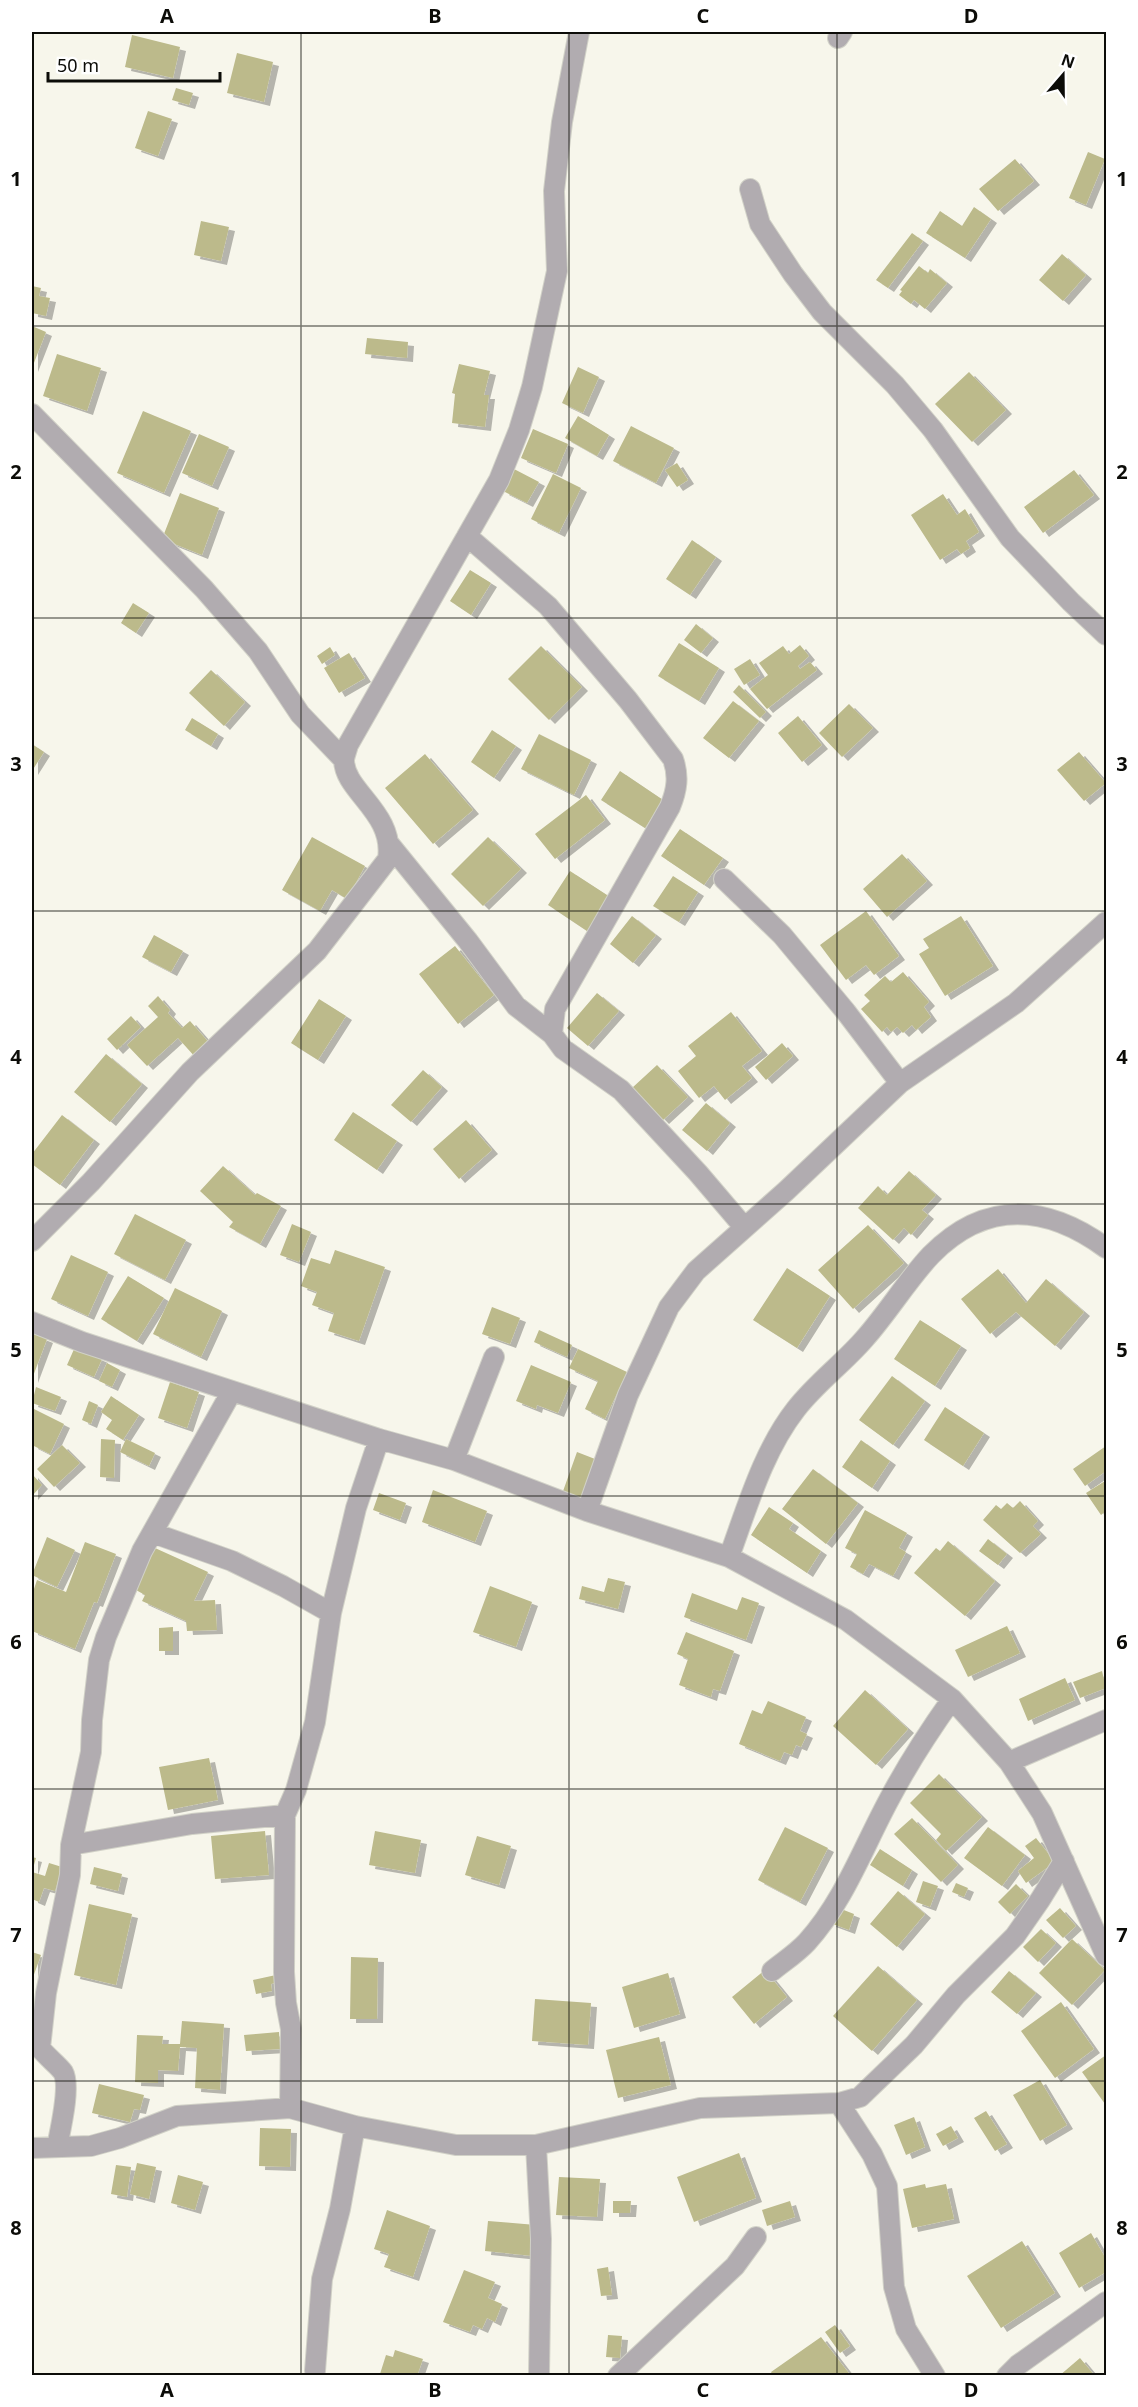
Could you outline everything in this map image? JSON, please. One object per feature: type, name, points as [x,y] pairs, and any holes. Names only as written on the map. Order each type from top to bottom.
[{"type":"street","points":[[344,760],[348,745],[499,480],[519,430],[532,387],[557,271],[554,191],[562,122],[579,32]]},
{"type":"street","points":[[750,189],[760,224],[816,304],[903,394],[933,430],[1010,538],[1071,602],[1107,635]]},
{"type":"street","points":[[32,414],[204,589],[258,651],[300,714],[344,760],[350,778],[379,815],[390,845],[468,941],[516,1006],[552,1034],[563,1049],[621,1090],[698,1173],[744,1227]]},
{"type":"street","points":[[467,536],[548,606],[628,700],[673,759],[678,779],[670,807],[555,1009],[552,1034]]},
{"type":"street","points":[[32,1241],[91,1182],[190,1072],[316,951],[380,872],[388,860],[390,845]]},
{"type":"street","points":[[723,879],[783,935],[900,1083]]},
{"type":"street","points":[[587,1511],[628,1395],[669,1307],[696,1271],[786,1191],[900,1083],[1016,1003],[1107,922]]},
{"type":"street","points":[[729,1557],[769,1453],[795,1410],[830,1371],[865,1339],[930,1256],[954,1234],[986,1220],[1018,1213],[1043,1216],[1082,1231],[1107,1248]]},
{"type":"street","points":[[32,1322],[81,1342],[379,1439],[454,1460],[587,1511],[729,1557],[846,1620],[952,1699],[1009,1762],[1042,1813],[1107,1956]]},
{"type":"street","points":[[454,1460],[494,1358]]},
{"type":"street","points":[[57,2147],[66,2083],[63,2072],[36,2048],[70,1875],[71,1845],[91,1752],[99,1660],[135,1567],[232,1391]]},
{"type":"street","points":[[290,2108],[291,2029],[284,1972],[285,1815],[296,1790],[315,1722],[331,1613],[356,1508],[379,1439]]},
{"type":"street","points":[[153,1533],[232,1562],[283,1586],[331,1613]]},
{"type":"street","points":[[771,1971],[805,1944],[822,1924],[866,1848],[890,1796],[952,1699]]},
{"type":"street","points":[[1009,1762],[1107,1720]]},
{"type":"street","points":[[71,1845],[192,1824],[285,1815]]},
{"type":"street","points":[[32,2148],[91,2146],[120,2138],[177,2116],[290,2108],[356,2126],[456,2145],[536,2145],[700,2108],[839,2103],[860,2097],[914,2045],[956,1995],[1015,1936],[1041,1900],[1064,1861]]},
{"type":"street","points":[[839,2103],[872,2154],[887,2186],[894,2287],[906,2329],[935,2376]]},
{"type":"street","points":[[315,2371],[322,2279],[340,2209],[356,2126]]},
{"type":"street","points":[[536,2145],[542,2240],[539,2376]]},
{"type":"street","points":[[618,2376],[735,2266],[756,2237]]},
{"type":"street","points":[[1007,2376],[1107,2302]]},
{"type":"building","points":[[132,35],[180,47],[173,78],[125,67]]},
{"type":"building","points":[[237,53],[273,62],[264,102],[227,93]]},
{"type":"building","points":[[176,88],[193,93],[189,105],[172,100]]},
{"type":"building","points":[[148,111],[172,119],[158,156],[135,148]]},
{"type":"building","points":[[1088,152],[1105,159],[1086,205],[1069,198]]},
{"type":"building","points":[[1015,159],[1034,181],[998,211],[979,189]]},
{"type":"building","points":[[974,207],[991,219],[965,258],[926,233],[940,211],[962,226]]},
{"type":"building","points":[[201,221],[229,227],[221,261],[194,255]]},
{"type":"building","points":[[912,233],[923,241],[888,288],[876,280]]},
{"type":"building","points":[[1062,254],[1086,275],[1063,301],[1039,280]]},
{"type":"building","points":[[919,266],[928,273],[930,269],[947,283],[925,309],[914,300],[911,304],[899,295],[902,291],[900,290]]},
{"type":"building","points":[[32,286],[41,288],[39,296],[50,298],[46,316],[32,313]]},
{"type":"building","points":[[32,326],[46,332],[32,368]]},
{"type":"building","points":[[367,338],[408,342],[407,358],[365,354]]},
{"type":"building","points":[[57,354],[101,368],[87,411],[43,396]]},
{"type":"building","points":[[459,364],[490,371],[484,395],[489,395],[485,427],[452,423],[455,394],[452,393]]},
{"type":"building","points":[[578,367],[599,377],[583,413],[562,403]]},
{"type":"building","points":[[969,372],[1006,410],[972,442],[935,404]]},
{"type":"building","points":[[143,411],[191,431],[164,493],[117,473]]},
{"type":"building","points":[[578,416],[609,435],[597,456],[565,438]]},
{"type":"building","points":[[631,426],[674,448],[656,483],[613,461]]},
{"type":"building","points":[[533,429],[568,444],[556,473],[521,458]]},
{"type":"building","points":[[199,434],[229,447],[212,486],[182,473]]},
{"type":"building","points":[[677,463],[688,480],[677,487],[665,470]]},
{"type":"building","points":[[514,469],[539,482],[527,503],[503,491]]},
{"type":"building","points":[[1074,470],[1094,495],[1043,533],[1024,507]]},
{"type":"building","points":[[553,474],[581,488],[559,533],[531,519]]},
{"type":"building","points":[[180,493],[219,508],[202,555],[162,539]]},
{"type":"building","points":[[943,494],[957,515],[965,509],[979,532],[966,541],[970,548],[961,554],[957,549],[940,560],[911,515]]},
{"type":"building","points":[[692,540],[716,557],[690,595],[666,579]]},
{"type":"building","points":[[470,570],[491,583],[471,615],[450,601]]},
{"type":"building","points":[[133,603],[149,613],[136,633],[121,623]]},
{"type":"building","points":[[696,624],[713,638],[701,653],[684,640]]},
{"type":"building","points":[[679,643],[719,668],[699,701],[658,676]]},
{"type":"building","points":[[800,645],[809,656],[798,666],[800,669],[810,662],[817,670],[767,709],[750,689],[768,675],[759,663],[783,646],[789,654]]},
{"type":"building","points":[[541,646],[582,687],[549,720],[508,679]]},
{"type":"building","points":[[330,647],[335,655],[322,664],[317,656]]},
{"type":"building","points":[[349,653],[365,678],[339,693],[324,668]]},
{"type":"building","points":[[750,659],[760,675],[744,685],[734,669]]},
{"type":"building","points":[[211,670],[245,702],[224,726],[189,693]]},
{"type":"building","points":[[739,685],[766,712],[760,718],[733,692]]},
{"type":"building","points":[[733,701],[759,721],[729,758],[703,738]]},
{"type":"building","points":[[849,704],[873,728],[842,757],[819,733]]},
{"type":"building","points":[[798,716],[822,745],[802,762],[778,733]]},
{"type":"building","points":[[192,718],[218,734],[211,746],[185,730]]},
{"type":"building","points":[[492,730],[516,746],[494,778],[471,762]]},
{"type":"building","points":[[539,734],[591,760],[574,795],[521,769]]},
{"type":"building","points":[[32,744],[44,752],[32,771]]},
{"type":"building","points":[[1079,752],[1106,783],[1084,801],[1057,770]]},
{"type":"building","points":[[425,754],[473,810],[433,844],[385,788]]},
{"type":"building","points":[[620,771],[663,800],[645,828],[601,800]]},
{"type":"building","points":[[586,795],[605,820],[555,859],[535,834]]},
{"type":"building","points":[[680,829],[723,858],[704,885],[661,856]]},
{"type":"building","points":[[312,837],[365,866],[347,899],[332,890],[320,911],[282,890]]},
{"type":"building","points":[[488,837],[521,869],[483,906],[451,874]]},
{"type":"building","points":[[902,854],[927,881],[887,917],[863,889]]},
{"type":"building","points":[[570,871],[610,897],[587,931],[548,905]]},
{"type":"building","points":[[673,876],[698,892],[679,922],[653,906]]},
{"type":"building","points":[[866,911],[899,956],[874,975],[866,965],[846,980],[820,945]]},
{"type":"building","points":[[632,916],[656,935],[633,963],[610,944]]},
{"type":"building","points":[[961,916],[993,966],[945,996],[919,954],[929,948],[923,939]]},
{"type":"building","points":[[154,935],[183,951],[171,972],[142,957]]},
{"type":"building","points":[[455,946],[494,995],[458,1024],[419,974]]},
{"type":"building","points":[[903,972],[929,1002],[924,1007],[931,1017],[916,1030],[912,1025],[903,1033],[897,1027],[891,1032],[887,1027],[882,1032],[861,1009],[870,1001],[864,995],[885,976],[891,982]]},
{"type":"building","points":[[597,993],[619,1011],[588,1046],[567,1028]]},
{"type":"building","points":[[158,996],[170,1010],[168,1013],[182,1028],[190,1021],[211,1045],[196,1058],[178,1038],[147,1066],[127,1045],[158,1017],[148,1006]]},
{"type":"building","points":[[319,999],[346,1016],[318,1060],[291,1043]]},
{"type":"building","points":[[731,1012],[762,1051],[742,1066],[752,1078],[725,1100],[714,1086],[699,1098],[678,1071],[696,1056],[688,1046]]},
{"type":"building","points":[[131,1016],[141,1027],[117,1050],[107,1039]]},
{"type":"building","points":[[782,1043],[793,1056],[766,1080],[755,1067]]},
{"type":"building","points":[[106,1054],[142,1084],[110,1122],[74,1092]]},
{"type":"building","points":[[657,1065],[688,1097],[663,1120],[632,1088]]},
{"type":"building","points":[[423,1070],[442,1087],[411,1122],[391,1105]]},
{"type":"building","points":[[706,1103],[730,1123],[707,1151],[682,1130]]},
{"type":"building","points":[[353,1112],[397,1141],[377,1170],[334,1140]]},
{"type":"building","points":[[62,1115],[94,1140],[60,1185],[32,1164],[32,1154]]},
{"type":"building","points":[[466,1120],[492,1150],[459,1179],[433,1149]]},
{"type":"building","points":[[223,1166],[255,1195],[257,1193],[281,1206],[260,1244],[229,1227],[233,1222],[200,1191]]},
{"type":"building","points":[[909,1171],[936,1195],[922,1210],[928,1215],[911,1235],[904,1228],[893,1240],[858,1208],[878,1186],[887,1195]]},
{"type":"building","points":[[135,1214],[186,1240],[165,1280],[114,1254]]},
{"type":"building","points":[[292,1224],[311,1232],[299,1262],[280,1255]]},
{"type":"building","points":[[868,1225],[904,1263],[853,1309],[818,1270]]},
{"type":"building","points":[[335,1250],[385,1267],[359,1341],[328,1331],[334,1313],[312,1305],[317,1292],[301,1286],[311,1258],[330,1264]]},
{"type":"building","points":[[71,1255],[108,1272],[88,1316],[51,1299]]},
{"type":"building","points":[[787,1268],[830,1296],[797,1348],[753,1320]]},
{"type":"building","points":[[998,1269],[1026,1303],[1046,1279],[1084,1312],[1055,1346],[1016,1312],[990,1334],[961,1299]]},
{"type":"building","points":[[128,1276],[164,1298],[137,1341],[101,1319]]},
{"type":"building","points":[[175,1288],[222,1311],[201,1357],[153,1334]]},
{"type":"building","points":[[492,1307],[520,1318],[510,1344],[482,1334]]},
{"type":"building","points":[[920,1320],[961,1346],[935,1386],[894,1359]]},
{"type":"building","points":[[539,1330],[572,1345],[567,1357],[534,1342]]},
{"type":"building","points":[[32,1333],[47,1339],[32,1379]]},
{"type":"building","points":[[75,1347],[102,1359],[94,1377],[67,1365]]},
{"type":"building","points":[[578,1349],[627,1372],[605,1419],[585,1409],[598,1381],[569,1368]]},
{"type":"building","points":[[107,1363],[120,1370],[112,1387],[99,1381]]},
{"type":"building","points":[[531,1365],[571,1382],[558,1413],[537,1405],[536,1409],[516,1401]]},
{"type":"building","points":[[892,1376],[925,1401],[893,1445],[859,1420]]},
{"type":"building","points":[[170,1382],[199,1392],[187,1428],[158,1418]]},
{"type":"building","points":[[36,1387],[61,1397],[55,1411],[32,1403]]},
{"type":"building","points":[[111,1396],[139,1415],[123,1440],[106,1429],[112,1420],[101,1412]]},
{"type":"building","points":[[89,1401],[98,1405],[91,1424],[82,1420]]},
{"type":"building","points":[[945,1407],[984,1433],[963,1466],[924,1440]]},
{"type":"building","points":[[32,1408],[64,1424],[50,1454],[32,1445]]},
{"type":"building","points":[[101,1439],[115,1440],[114,1478],[100,1477]]},
{"type":"building","points":[[126,1439],[155,1453],[149,1466],[120,1452]]},
{"type":"building","points":[[861,1440],[890,1461],[872,1488],[842,1467]]},
{"type":"building","points":[[62,1445],[80,1463],[54,1487],[37,1469]]},
{"type":"building","points":[[1106,1446],[1106,1471],[1085,1486],[1073,1469]]},
{"type":"building","points":[[577,1452],[595,1459],[580,1500],[562,1494]]},
{"type":"building","points":[[813,1469],[858,1503],[826,1544],[782,1509]]},
{"type":"building","points":[[32,1474],[42,1485],[32,1496]]},
{"type":"building","points":[[1105,1481],[1106,1511],[1101,1515],[1086,1493]]},
{"type":"building","points":[[433,1490],[487,1511],[475,1542],[422,1522]]},
{"type":"building","points":[[379,1493],[406,1503],[400,1520],[373,1510]]},
{"type":"building","points":[[1020,1501],[1038,1521],[1033,1526],[1041,1534],[1020,1553],[983,1520],[996,1505],[1001,1509],[1007,1503],[1013,1508]]},
{"type":"building","points":[[769,1507],[793,1523],[789,1529],[821,1551],[807,1573],[751,1535]]},
{"type":"building","points":[[865,1510],[907,1533],[899,1548],[906,1552],[893,1576],[869,1564],[863,1574],[850,1567],[857,1554],[845,1548]]},
{"type":"building","points":[[47,1537],[75,1550],[57,1587],[32,1575]]},
{"type":"building","points":[[988,1539],[1007,1554],[998,1565],[979,1551]]},
{"type":"building","points":[[948,1541],[995,1581],[965,1616],[914,1573],[936,1548],[940,1551]]},
{"type":"building","points":[[85,1542],[116,1554],[97,1603],[94,1602],[75,1649],[32,1631],[32,1595],[37,1580],[66,1592]]},
{"type":"building","points":[[155,1548],[208,1572],[194,1601],[215,1600],[217,1630],[187,1631],[186,1621],[142,1601],[145,1595],[136,1590]]},
{"type":"building","points":[[608,1578],[625,1582],[618,1609],[579,1599],[582,1586],[604,1592]]},
{"type":"building","points":[[490,1586],[532,1602],[516,1647],[473,1632]]},
{"type":"building","points":[[692,1593],[737,1610],[742,1597],[759,1603],[746,1640],[684,1617]]},
{"type":"building","points":[[1007,1626],[1020,1653],[968,1677],[955,1650]]},
{"type":"building","points":[[173,1627],[173,1651],[159,1651],[159,1628]]},
{"type":"building","points":[[686,1632],[734,1651],[720,1691],[713,1689],[711,1697],[679,1685],[688,1659],[677,1654]]},
{"type":"building","points":[[1102,1671],[1106,1688],[1080,1698],[1073,1682]]},
{"type":"building","points":[[1065,1678],[1075,1700],[1028,1721],[1019,1699]]},
{"type":"building","points":[[865,1690],[908,1729],[876,1765],[833,1726]]},
{"type":"building","points":[[768,1701],[806,1717],[800,1731],[807,1734],[801,1747],[796,1745],[792,1755],[784,1752],[780,1761],[739,1744],[752,1710],[762,1714]]},
{"type":"building","points":[[209,1758],[218,1800],[168,1810],[159,1767]]},
{"type":"building","points":[[939,1774],[982,1817],[946,1851],[936,1840],[941,1834],[910,1803]]},
{"type":"building","points":[[912,1818],[958,1865],[941,1882],[894,1834]]},
{"type":"building","points":[[785,1827],[828,1848],[800,1902],[758,1880]]},
{"type":"building","points":[[988,1827],[1025,1855],[1002,1886],[964,1858]]},
{"type":"building","points":[[265,1831],[269,1875],[215,1879],[211,1836]]},
{"type":"building","points":[[375,1831],[421,1840],[415,1873],[369,1865]]},
{"type":"building","points":[[477,1836],[511,1846],[499,1885],[465,1875]]},
{"type":"building","points":[[1036,1838],[1055,1862],[1026,1883],[1018,1871],[1034,1858],[1025,1846]]},
{"type":"building","points":[[880,1849],[912,1870],[903,1886],[870,1865]]},
{"type":"building","points":[[32,1857],[36,1858],[32,1872]]},
{"type":"building","points":[[49,1863],[62,1867],[55,1891],[44,1888],[39,1902],[32,1899],[32,1872],[45,1876]]},
{"type":"building","points":[[94,1867],[122,1874],[118,1891],[90,1884]]},
{"type":"building","points":[[923,1881],[938,1886],[930,1907],[916,1902]]},
{"type":"building","points":[[956,1883],[968,1888],[964,1897],[952,1892]]},
{"type":"building","points":[[1016,1884],[1028,1896],[1010,1914],[998,1902]]},
{"type":"building","points":[[898,1891],[925,1914],[897,1947],[870,1924]]},
{"type":"building","points":[[89,1904],[132,1914],[116,1985],[74,1975]]},
{"type":"building","points":[[836,1907],[854,1914],[849,1930],[830,1923]]},
{"type":"building","points":[[1060,1908],[1076,1926],[1063,1938],[1046,1920]]},
{"type":"building","points":[[1041,1929],[1056,1943],[1038,1962],[1023,1947]]},
{"type":"building","points":[[1072,1939],[1105,1970],[1072,2005],[1039,1973]]},
{"type":"building","points":[[32,1952],[41,1955],[32,1980]]},
{"type":"building","points":[[351,1957],[378,1958],[377,2019],[350,2019]]},
{"type":"building","points":[[878,1966],[917,2000],[872,2051],[833,2016]]},
{"type":"building","points":[[765,1970],[787,1997],[754,2024],[732,1997]]},
{"type":"building","points":[[1009,1971],[1036,1993],[1017,2014],[991,1992]]},
{"type":"building","points":[[668,1973],[680,2014],[634,2028],[622,1987]]},
{"type":"building","points":[[276,1975],[278,1982],[271,1984],[272,1991],[256,1994],[253,1980]]},
{"type":"building","points":[[535,1999],[591,2003],[588,2045],[532,2041]]},
{"type":"building","points":[[1061,2002],[1094,2049],[1055,2078],[1021,2031]]},
{"type":"building","points":[[182,2021],[224,2024],[220,2090],[195,2088],[197,2048],[180,2047],[178,2071],[158,2070],[158,2083],[135,2082],[137,2035],[163,2036],[162,2044],[180,2044]]},
{"type":"building","points":[[279,2032],[280,2049],[246,2051],[244,2035]]},
{"type":"building","points":[[659,2037],[671,2085],[618,2098],[606,2050]]},
{"type":"building","points":[[1106,2055],[1106,2103],[1105,2104],[1082,2072]]},
{"type":"building","points":[[1040,2080],[1067,2125],[1040,2141],[1013,2095]]},
{"type":"building","points":[[99,2084],[144,2095],[140,2110],[134,2109],[130,2122],[92,2113]]},
{"type":"building","points":[[986,2111],[1007,2144],[995,2151],[974,2118]]},
{"type":"building","points":[[914,2117],[925,2147],[906,2155],[894,2125]]},
{"type":"building","points":[[951,2126],[958,2138],[943,2146],[936,2134]]},
{"type":"building","points":[[260,2128],[291,2129],[290,2167],[259,2166]]},
{"type":"building","points":[[739,2153],[756,2198],[694,2222],[677,2177]]},
{"type":"building","points":[[137,2163],[156,2167],[149,2199],[130,2194]]},
{"type":"building","points":[[116,2165],[131,2167],[127,2197],[111,2194]]},
{"type":"building","points":[[178,2175],[203,2182],[195,2210],[171,2203]]},
{"type":"building","points":[[559,2177],[600,2179],[597,2217],[556,2215]]},
{"type":"building","points":[[925,2184],[926,2188],[946,2184],[954,2219],[912,2228],[903,2189]]},
{"type":"building","points":[[613,2201],[631,2201],[630,2213],[613,2213]]},
{"type":"building","points":[[790,2201],[795,2217],[767,2226],[762,2210]]},
{"type":"building","points":[[387,2210],[430,2226],[413,2277],[384,2267],[389,2254],[374,2249]]},
{"type":"building","points":[[488,2221],[536,2225],[533,2256],[485,2251]]},
{"type":"building","points":[[1091,2233],[1106,2259],[1106,2272],[1079,2288],[1059,2253]]},
{"type":"building","points":[[1022,2241],[1055,2293],[1001,2328],[967,2276]]},
{"type":"building","points":[[608,2267],[612,2295],[601,2296],[597,2269]]},
{"type":"building","points":[[464,2270],[495,2282],[488,2298],[502,2304],[495,2322],[487,2318],[482,2329],[473,2325],[470,2332],[443,2322]]},
{"type":"building","points":[[835,2325],[850,2346],[840,2353],[825,2332]]},
{"type":"building","points":[[608,2335],[622,2336],[620,2358],[606,2357]]},
{"type":"building","points":[[821,2337],[851,2376],[773,2376],[771,2372]]},
{"type":"building","points":[[395,2350],[423,2359],[417,2376],[380,2374],[386,2355],[393,2357]]},
{"type":"building","points":[[1080,2358],[1095,2376],[1059,2376]]}]
